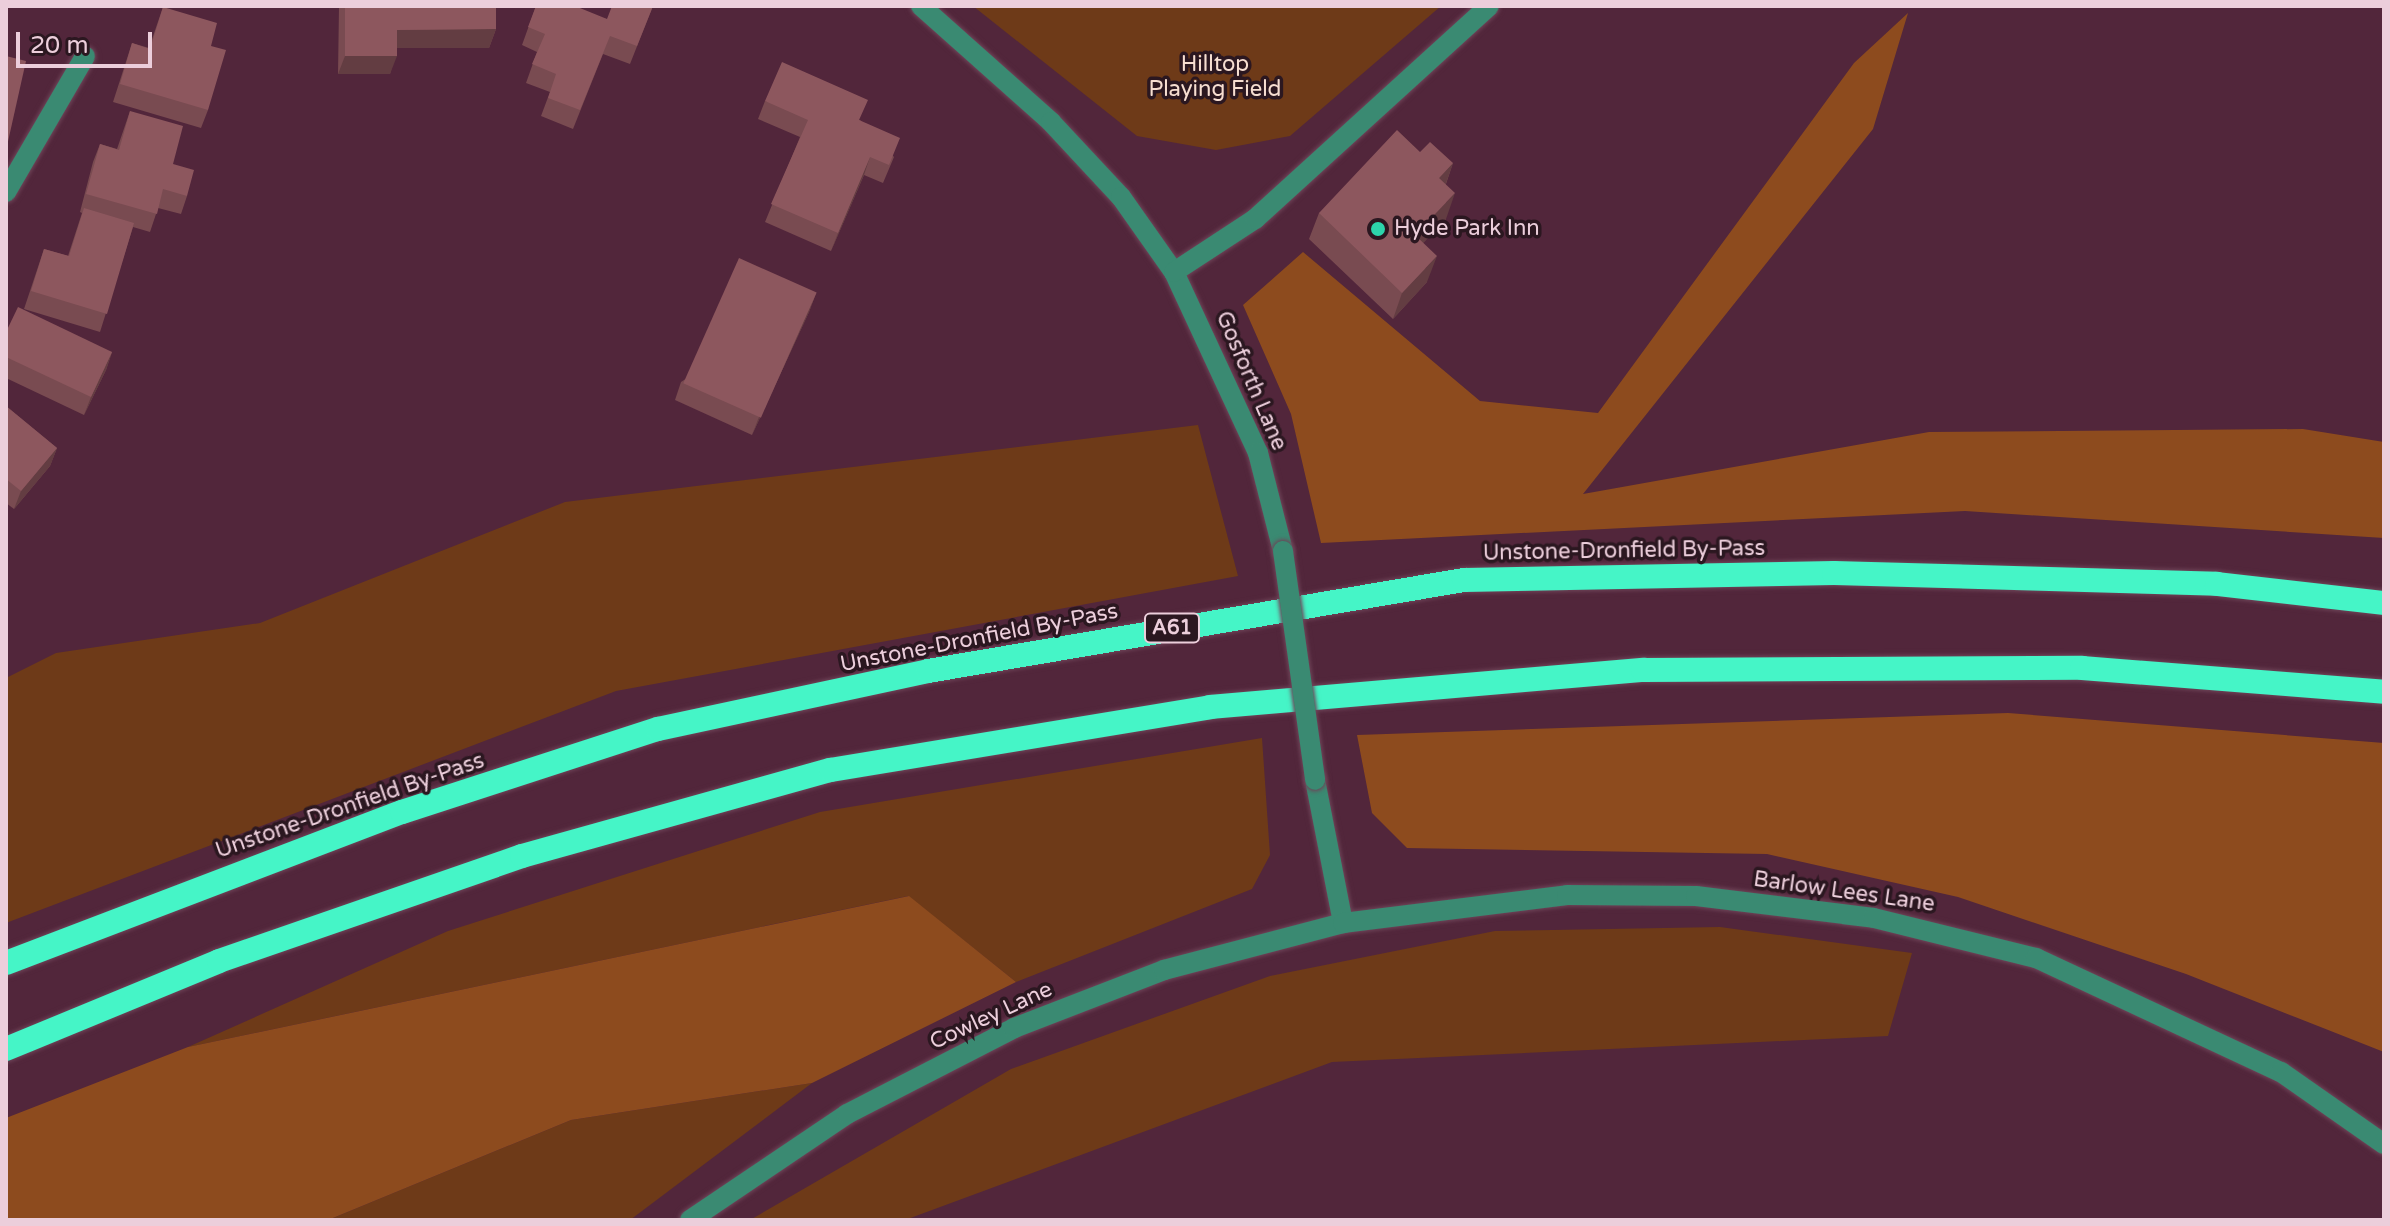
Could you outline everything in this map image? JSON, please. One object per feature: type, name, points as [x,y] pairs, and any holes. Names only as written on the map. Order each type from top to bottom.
[{"type":"highway","name":"Unstone-Dronfield By-Pass","points":[[6,963],[402,812],[658,729],[928,671],[1464,580],[1834,573],[2217,584],[2384,603]]},
{"type":"highway","points":[[6,1049],[219,961],[551,848],[831,770],[1210,707],[1643,670],[2082,668],[2384,692]]},
{"type":"street","name":"Gosforth Lane","points":[[921,6],[1051,122],[1121,197],[1174,272],[1258,453],[1283,551],[1315,780],[1343,923]]},
{"type":"street","points":[[1174,272],[1266,210],[1489,6]]},
{"type":"street","points":[[6,192],[85,56]]},
{"type":"street","name":"Barlow Lees Lane","points":[[1343,923],[1567,895],[1681,896],[1938,930],[2036,958],[2166,1014],[2281,1072],[2384,1144]]},
{"type":"street","name":"Cowley Lane","points":[[690,1220],[847,1114],[1014,1028],[1164,970],[1343,923]]},
{"type":"green space","name":"Hilltop Playing Field","points":[[973,6],[1441,6],[1290,136],[1216,150],[1137,136]]},
{"type":"green space","points":[[1198,425],[1238,576],[616,691],[6,923],[6,678],[56,653],[260,623],[565,502]]},
{"type":"green space","points":[[1262,738],[1270,855],[1252,889],[1016,982],[908,896],[188,1047],[448,931],[820,812]]},
{"type":"green space","points":[[1720,927],[1912,953],[1888,1036],[1332,1062],[905,1220],[750,1220],[1011,1069],[1270,976],[1495,931]]},
{"type":"green space","points":[[812,1083],[630,1220],[328,1220],[571,1120]]},
{"type":"shaded area","points":[[1908,13],[1873,129],[1583,494],[1929,432],[2303,429],[2384,442],[2384,538],[1965,511],[1321,543],[1291,414],[1243,305],[1303,252],[1480,401],[1598,413],[1854,63]]},
{"type":"shaded area","points":[[2008,713],[2384,743],[2384,1052],[2186,974],[1958,897],[1767,854],[1407,848],[1372,813],[1357,735]]},
{"type":"shaded area","points":[[909,896],[1016,982],[812,1083],[571,1120],[328,1220],[6,1220],[6,1118],[188,1047]]},
{"type":"building","points":[[345,6],[496,6],[496,29],[397,30],[397,56],[345,56]]},
{"type":"building","points":[[536,6],[575,6],[607,19],[612,6],[653,6],[637,46],[610,36],[580,110],[548,98],[556,74],[532,64],[545,34],[528,27]]},
{"type":"building","points":[[163,7],[217,23],[211,46],[226,50],[208,110],[120,84],[132,43],[150,49]]},
{"type":"building","points":[[6,56],[26,61],[7,146],[6,146]]},
{"type":"building","points":[[782,62],[868,100],[859,120],[900,138],[889,165],[870,157],[838,233],[771,204],[808,120],[765,101]]},
{"type":"building","points":[[130,111],[183,126],[173,164],[194,170],[187,196],[163,189],[157,214],[86,194],[100,144],[119,150]]},
{"type":"building","name":"Hyde Park Inn","points":[[1397,130],[1420,152],[1430,142],[1453,163],[1439,178],[1455,193],[1415,235],[1437,256],[1402,293],[1319,213]]},
{"type":"building","points":[[84,208],[134,223],[107,314],[31,291],[44,249],[69,256]]},
{"type":"building","points":[[739,258],[817,293],[761,418],[683,383]]},
{"type":"building","points":[[18,307],[112,352],[91,397],[6,357],[6,332]]},
{"type":"building","points":[[6,406],[57,448],[21,491],[6,479]]},
{"type":"place","name":"Hyde Park Inn","points":[[1378,229]]}]
